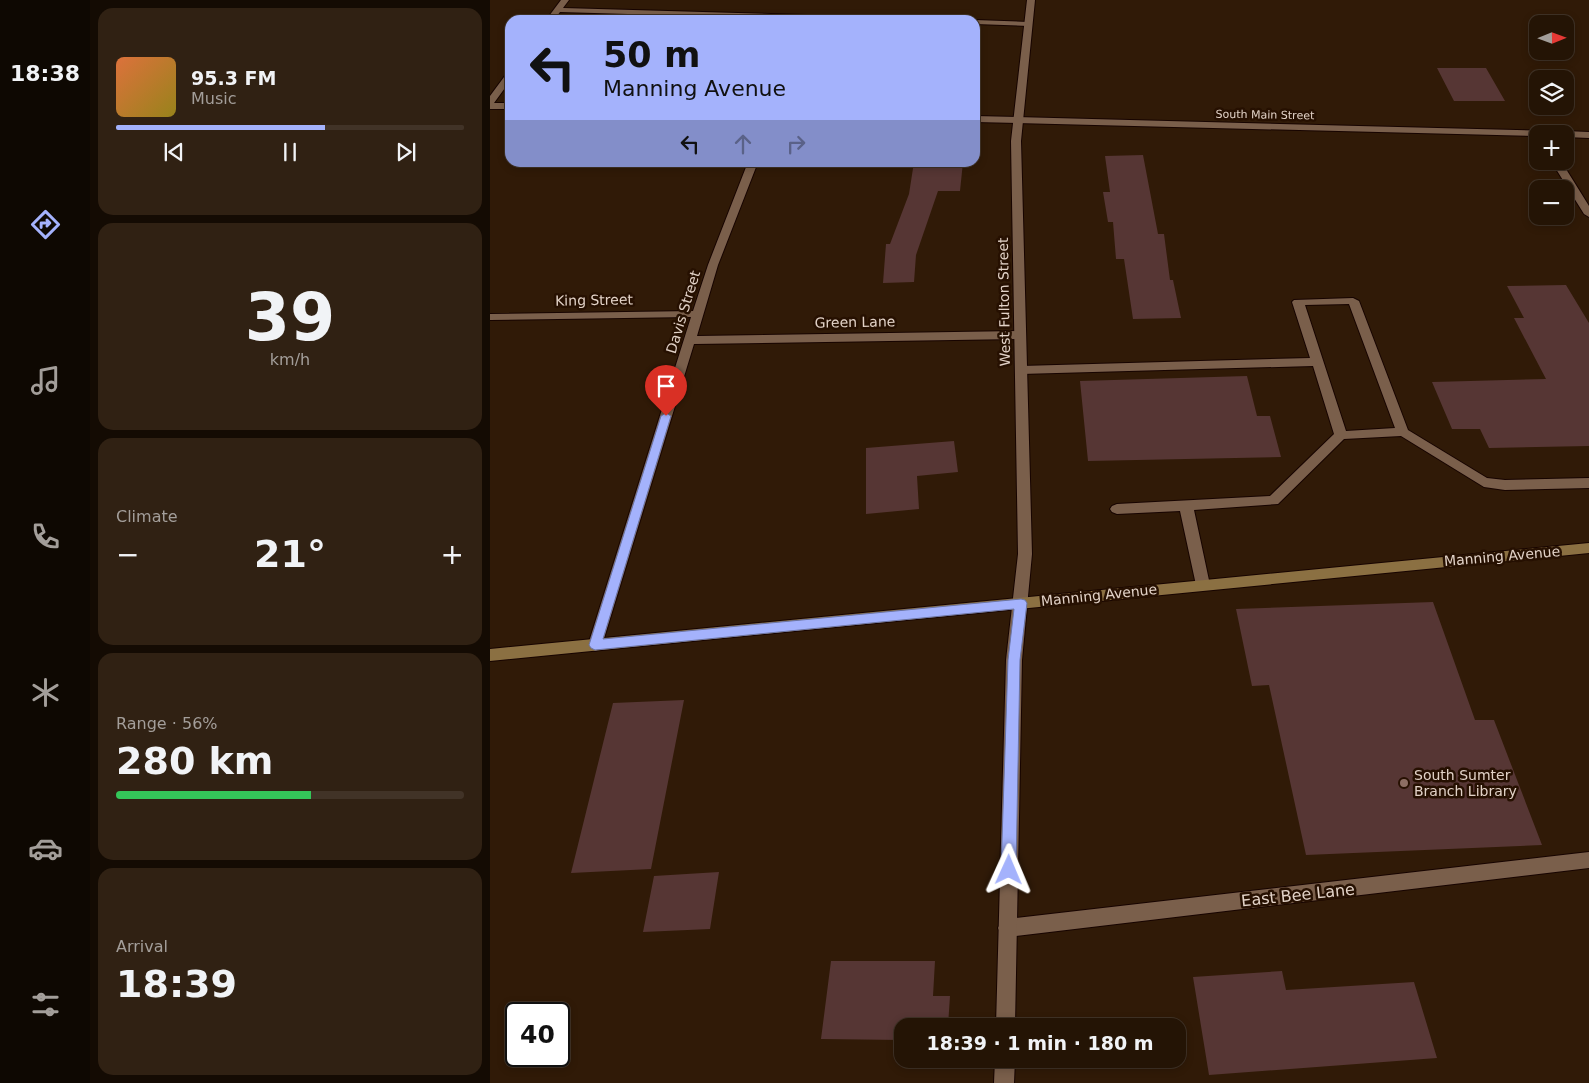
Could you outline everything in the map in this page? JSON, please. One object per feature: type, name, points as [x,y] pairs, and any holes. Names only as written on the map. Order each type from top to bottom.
[{"type":"main road","name":"Manning Avenue","points":[[490,655],[1203,584],[1589,548]]},
{"type":"street","points":[[554,15],[565,0]]},
{"type":"street","name":"West Fulton Street","points":[[1005,1018],[1014,660],[1025,554],[1017,120],[1031,0]]},
{"type":"street","points":[[558,10],[737,15]]},
{"type":"street","points":[[980,22],[1028,24]]},
{"type":"street","points":[[490,102],[505,82]]},
{"type":"street","points":[[490,106],[505,106]]},
{"type":"street","name":"South Main Street","points":[[980,119],[1529,134]]},
{"type":"street","points":[[1574,134],[1589,135]]},
{"type":"street","name":"Davis Street","points":[[595,645],[713,265],[752,167]]},
{"type":"street","points":[[1562,170],[1589,214]]},
{"type":"street","points":[[1341,435],[1298,302],[1353,301],[1403,432]]},
{"type":"street","name":"King Street","points":[[490,317],[698,314]]},
{"type":"street","name":"Green Lane","points":[[690,340],[1020,335]]},
{"type":"street","points":[[1021,370],[1316,362]]},
{"type":"street","points":[[1117,509],[1273,501],[1341,435],[1403,432],[1484,482],[1505,485],[1589,482]]},
{"type":"street","points":[[1186,505],[1203,584]]},
{"type":"street","name":"East Bee Lane","points":[[1007,928],[1589,860]]},
{"type":"street","points":[[1004,1068],[1004,1083]]},
{"type":"building","points":[[1437,68],[1486,68],[1505,101],[1454,101]]},
{"type":"building","points":[[1143,155],[1158,234],[1164,234],[1170,280],[1173,280],[1181,318],[1133,319],[1124,259],[1116,259],[1113,222],[1108,222],[1103,192],[1110,192],[1105,156]]},
{"type":"building","points":[[913,167],[962,167],[960,191],[938,191],[916,255],[914,282],[883,283],[886,244],[890,244],[909,194]]},
{"type":"building","points":[[1566,285],[1589,323],[1589,446],[1489,448],[1480,429],[1452,429],[1432,382],[1546,379],[1514,318],[1524,318],[1507,286]]},
{"type":"building","points":[[1247,376],[1257,416],[1270,416],[1281,457],[1088,461],[1080,381]]},
{"type":"building","points":[[954,441],[958,472],[917,476],[919,509],[866,514],[866,448]]},
{"type":"building","name":"South Sumter Branch Library","points":[[1433,602],[1475,720],[1494,720],[1542,845],[1306,855],[1269,685],[1252,686],[1236,609]]},
{"type":"building","points":[[684,700],[651,869],[571,873],[613,703]]},
{"type":"building","points":[[719,872],[710,929],[643,932],[654,876]]},
{"type":"building","points":[[831,961],[935,961],[933,996],[950,996],[949,1018],[894,1018],[894,1040],[821,1039]]},
{"type":"building","points":[[1282,971],[1286,990],[1414,982],[1437,1058],[1209,1075],[1193,977]]},
{"type":"place","name":"South Sumter Branch Library","points":[[1404,783]]},
{"type":"route","points":[[666,416],[595,645],[1021,603],[1014,660],[1009,870]]}]
